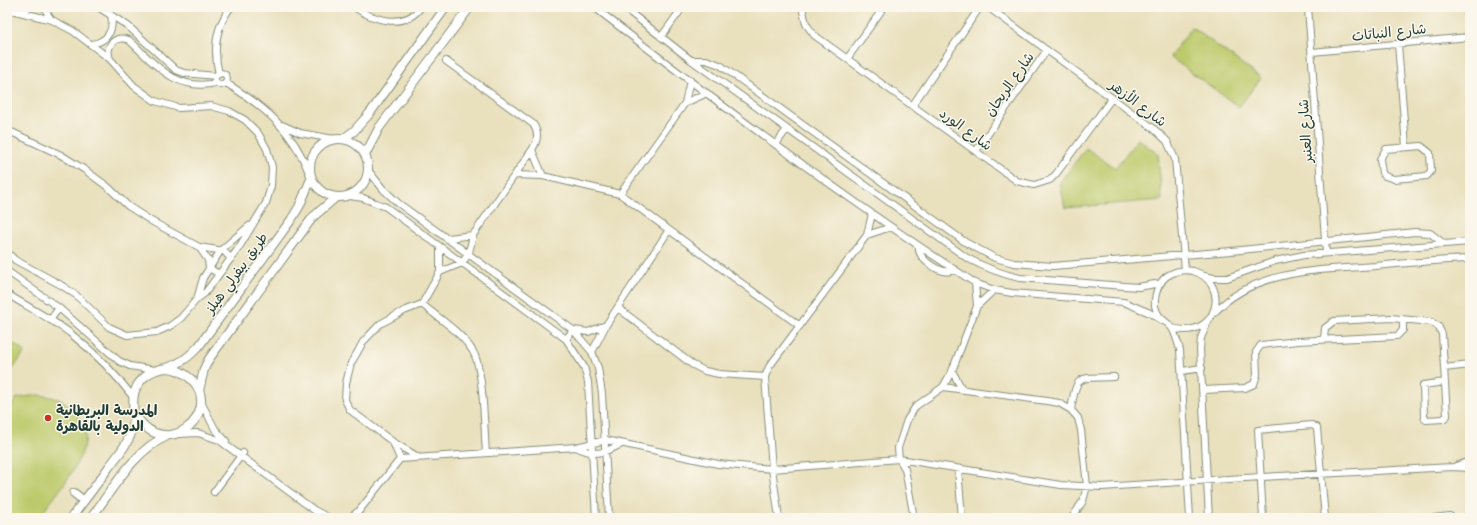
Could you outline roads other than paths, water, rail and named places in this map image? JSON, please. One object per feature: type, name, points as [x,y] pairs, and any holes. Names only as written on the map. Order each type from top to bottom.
[{"type":"street","points":[[10,9],[22,10],[31,7]]},
{"type":"street","points":[[7,252],[15,260],[61,285],[76,295],[109,327],[127,335],[157,332],[170,326],[181,318],[197,299],[205,293],[230,259],[266,203],[271,186],[272,167],[267,149],[258,133],[245,120],[229,111],[211,106],[179,108],[155,101],[134,86],[110,59],[92,44],[52,20],[48,16],[45,7]]},
{"type":"street","points":[[98,7],[144,39],[176,70],[184,73],[226,76],[226,83]]},
{"type":"street","points":[[216,83],[217,39],[223,20],[231,7]]},
{"type":"street","points":[[354,7],[372,18],[389,21],[408,16],[421,7]]},
{"type":"street","points":[[310,177],[310,160],[317,148],[325,142],[338,139],[354,131],[370,113],[446,7]]},
{"type":"street","points":[[365,155],[379,128],[470,7]]},
{"type":"street","points":[[594,7],[707,93],[872,214],[954,270],[975,283],[994,290],[1124,302],[1137,306],[1172,328],[1182,331],[1201,327],[1233,296],[1274,278],[1317,271],[1468,259]]},
{"type":"street","points":[[623,7],[691,60],[787,130],[967,258],[984,267],[1002,274],[1020,278],[1138,287],[1161,283]]},
{"type":"street","points":[[661,37],[684,7]]},
{"type":"street","name":"شارع الورد","points":[[802,7],[802,15],[810,30],[847,59],[1017,181],[1030,185],[1042,184],[1056,174],[1112,98]]},
{"type":"street","points":[[847,59],[884,7]]},
{"type":"street","points":[[912,106],[980,7]]},
{"type":"street","name":"شارع الأزهر","points":[[988,7],[1160,134],[1172,150],[1175,159],[1185,270]]},
{"type":"street","name":"شارع العنبر","points":[[1308,7],[1326,253]]},
{"type":"street","points":[[1467,7],[1470,46]]},
{"type":"street","points":[[10,9],[52,20]]},
{"type":"street","points":[[92,44],[107,37],[112,23],[111,15]]},
{"type":"street","points":[[107,37],[112,41]]},
{"type":"street","name":"شارع النباتات","points":[[1312,52],[1469,37]]},
{"type":"street","points":[[110,59],[108,53],[112,41],[118,38],[130,40],[163,72],[182,82],[204,86],[216,83],[221,85],[226,83]]},
{"type":"street","points":[[1398,44],[1406,147]]},
{"type":"street","name":"شارع الريحان","points":[[976,151],[1047,50]]},
{"type":"street","points":[[691,60],[706,60],[720,65],[965,242],[995,258],[1014,263],[1054,266],[1423,232],[1430,233],[1443,243]]},
{"type":"street","points":[[440,272],[462,263],[469,253],[473,236],[532,150],[538,137],[533,124],[446,61]]},
{"type":"street","points":[[620,194],[685,103],[690,80]]},
{"type":"street","points":[[226,83],[251,99],[280,124],[303,156],[310,177],[321,192],[335,198],[350,196],[363,198],[386,207],[566,339],[584,367],[588,382],[590,443],[596,518]]},
{"type":"street","points":[[685,103],[707,93]]},
{"type":"street","points":[[280,124],[300,133],[338,139],[356,144],[365,155],[368,170],[363,186],[350,196]]},
{"type":"street","points":[[7,130],[61,155],[85,170],[108,187],[128,206],[150,221],[199,248],[221,250],[227,253],[230,259]]},
{"type":"street","points":[[776,144],[787,130]]},
{"type":"street","points":[[1421,146],[1427,150],[1430,153],[1431,171],[1424,177],[1401,179],[1389,178],[1385,176],[1382,173],[1380,159],[1383,152],[1386,150],[1406,147],[1421,146]]},
{"type":"street","points":[[532,150],[543,176]]},
{"type":"street","points":[[368,170],[391,197],[572,330],[592,352],[598,368],[602,394],[606,440],[609,518]]},
{"type":"street","points":[[515,174],[543,176],[620,194],[800,326]]},
{"type":"street","name":"طريق بيفرلي هيلز","points":[[167,368],[180,363],[190,356],[199,346],[291,220],[299,207],[310,177]]},
{"type":"street","name":"طريق بيفرلي هيلز","points":[[199,391],[204,369],[209,359],[313,217],[335,198]]},
{"type":"street","points":[[779,518],[772,469],[765,377],[769,367],[867,235],[872,214]]},
{"type":"street","points":[[197,299],[199,288],[209,268],[221,250],[256,219]]},
{"type":"street","points":[[867,235],[891,227]]},
{"type":"street","points":[[592,352],[606,325],[669,230]]},
{"type":"street","points":[[448,238],[473,236]]},
{"type":"street","points":[[1163,322],[1158,315],[1155,298],[1161,283],[1171,274],[1185,270],[1203,276],[1227,278],[1275,262],[1304,255],[1470,242]]},
{"type":"street","points":[[199,248],[208,260],[209,268]]},
{"type":"street","points":[[418,457],[393,442],[350,410],[345,400],[346,383],[351,363],[363,342],[380,324],[404,311],[422,304],[440,272],[440,248]]},
{"type":"street","points":[[209,268],[219,274]]},
{"type":"street","points":[[8,275],[59,308],[119,361],[136,368],[157,370],[167,368],[177,370],[186,375],[194,382],[199,391],[201,401],[219,435],[314,510],[327,517]]},
{"type":"street","points":[[1203,276],[1215,293],[1216,304],[1201,338],[1209,518]]},
{"type":"street","points":[[975,283],[977,306]]},
{"type":"street","points":[[914,518],[905,469],[899,459],[898,448],[902,435],[911,412],[923,399],[943,387],[952,371],[977,306],[994,290]]},
{"type":"street","points":[[7,294],[50,320],[87,346],[119,379],[133,396]]},
{"type":"street","points":[[422,304],[464,339],[476,357],[482,400],[486,453]]},
{"type":"street","points":[[50,320],[59,308]]},
{"type":"street","points":[[618,308],[693,365],[705,371],[765,377]]},
{"type":"street","points":[[1324,339],[1325,328],[1334,321],[1385,318],[1427,321],[1438,326],[1442,334],[1445,382],[1446,418],[1426,420],[1424,417],[1423,385],[1445,382]]},
{"type":"street","points":[[1203,390],[1245,388],[1254,384],[1257,375],[1256,352],[1261,345],[1324,339],[1399,335],[1403,330],[1403,320]]},
{"type":"street","points":[[572,330],[588,332],[606,325]]},
{"type":"street","points":[[1172,328],[1180,350],[1182,371],[1190,518]]},
{"type":"street","points":[[566,339],[572,330]]},
{"type":"street","points":[[1444,368],[1469,366]]},
{"type":"street","points":[[1182,371],[1202,368]]},
{"type":"street","points":[[72,518],[126,443],[132,431],[135,414],[133,396],[141,380],[157,370]]},
{"type":"street","points":[[952,371],[962,390]]},
{"type":"street","points":[[1071,410],[1075,387],[1078,381],[1083,379],[1114,377]]},
{"type":"street","points":[[943,387],[1059,403],[1071,410],[1078,418],[1081,430],[1088,486],[1083,501],[1072,518]]},
{"type":"street","points":[[178,434],[187,429],[195,421],[199,412],[201,401]]},
{"type":"street","points":[[135,414],[148,430],[166,436]]},
{"type":"street","points":[[1263,518],[1258,430],[1312,425],[1317,428],[1325,518]]},
{"type":"street","points":[[91,518],[138,456],[151,444],[166,436],[198,433],[214,437],[242,454]]},
{"type":"street","points":[[356,518],[359,511],[400,458],[576,447],[606,440],[622,444],[647,447],[718,464],[772,469],[899,459],[1061,485],[1117,487],[1261,476],[1453,467],[1470,468]]},
{"type":"street","points":[[393,442],[400,458]]},
{"type":"street","points":[[576,447],[592,454],[606,452],[622,444]]},
{"type":"street","points":[[214,492],[242,454]]},
{"type":"street","points":[[1453,467],[1470,461]]},
{"type":"street","points":[[958,469],[962,518]]},
{"type":"street","points":[[74,493],[84,500]]},
{"type":"street","points":[[349,518],[359,511]]},
{"type":"street","points":[[1434,518],[1450,516],[1453,518]]},
{"type":"place","name":"المدرسة البريطانية الدولية بالقاهرة","points":[[48,418]]}]
